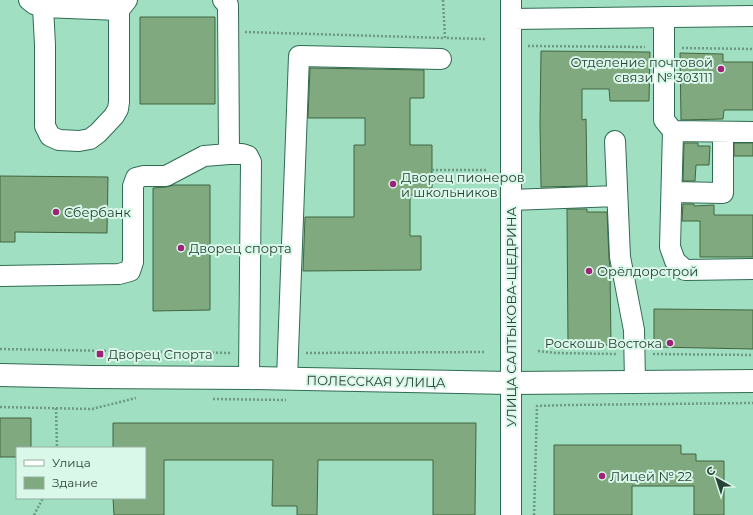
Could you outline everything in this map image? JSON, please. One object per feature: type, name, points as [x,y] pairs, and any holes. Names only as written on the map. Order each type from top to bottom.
[{"type":"main road","name":"ПОЛЕССКАЯ УЛИЦА","points":[[0,375],[511,383],[753,381]]},
{"type":"street","points":[[223,0],[228,5],[229,154]]},
{"type":"street","points":[[36,4],[123,5],[118,109],[114,116],[98,133],[90,139],[79,141],[58,140],[50,136],[45,126],[45,45],[36,4]]},
{"type":"street","points":[[511,10],[664,17],[753,16]]},
{"type":"street","name":"УЛИЦА САЛТЫКОВА-ЩЕДРИНА","points":[[511,10],[511,515]]},
{"type":"street","points":[[664,17],[664,120],[673,131],[670,247],[675,261],[685,270],[753,269]]},
{"type":"street","points":[[287,379],[299,56],[441,58]]},
{"type":"street","points":[[673,131],[753,132]]},
{"type":"street","points":[[672,192],[723,193],[723,132]]},
{"type":"street","points":[[615,141],[620,257],[634,330],[635,382]]},
{"type":"street","points":[[0,276],[120,274],[130,271],[133,262],[133,186],[136,178],[144,176],[166,176],[204,156],[229,154],[242,154],[248,156],[251,162],[248,378]]},
{"type":"street","points":[[511,200],[617,196]]},
{"type":"path","points":[[443,0],[445,38]]},
{"type":"path","points":[[228,31],[486,39]]},
{"type":"path","points":[[528,46],[753,49]]},
{"type":"path","points":[[432,170],[486,170]]},
{"type":"path","points":[[0,407],[92,409],[136,398]]},
{"type":"path","points":[[208,399],[286,400]]},
{"type":"path","points":[[534,515],[537,406],[753,403]]},
{"type":"path","points":[[56,408],[57,447]]},
{"type":"path","points":[[34,515],[42,499]]},
{"type":"building","points":[[140,17],[215,17],[215,104],[140,104]]},
{"type":"building","points":[[541,51],[650,52],[649,101],[610,101],[609,89],[582,89],[582,120],[586,119],[587,186],[541,187]]},
{"type":"building","points":[[680,53],[723,54],[723,62],[753,62],[753,110],[724,110],[723,119],[681,120]]},
{"type":"building","points":[[310,68],[424,70],[424,98],[410,98],[410,145],[432,145],[432,195],[410,195],[410,236],[421,236],[421,270],[303,271],[305,217],[354,217],[354,145],[365,145],[365,118],[308,118]]},
{"type":"building","points":[[684,143],[698,143],[698,146],[710,146],[709,165],[696,165],[695,181],[683,181]]},
{"type":"building","points":[[734,143],[753,143],[753,156],[734,156]]},
{"type":"building","points":[[0,176],[108,177],[107,233],[15,232],[15,242],[0,242]]},
{"type":"building","name":"Дворец спорта","points":[[174,185],[210,185],[210,310],[153,311],[153,188]]},
{"type":"building","points":[[683,204],[694,204],[694,206],[714,205],[714,215],[753,215],[753,257],[700,257],[700,221],[682,221]]},
{"type":"building","name":"Орёлдорстрой","points":[[567,209],[587,209],[587,212],[607,212],[610,267],[611,345],[568,345]]},
{"type":"building","points":[[654,309],[753,310],[753,349],[654,347]]},
{"type":"building","points":[[0,418],[31,418],[31,447],[16,447],[16,457],[0,457]]},
{"type":"building","points":[[113,423],[476,423],[475,515],[433,515],[433,460],[318,460],[317,515],[297,515],[297,506],[272,506],[273,460],[164,460],[164,515],[114,515],[113,499],[146,499],[146,447],[113,447]]},
{"type":"building","points":[[554,445],[681,445],[681,454],[696,454],[696,461],[724,461],[724,515],[694,515],[694,486],[632,486],[632,515],[554,515]]},
{"type":"place","name":"Отделение почтовой связи № 303111","points":[[721,69]]},
{"type":"place","name":"Дворец пионеров и школьников","points":[[393,184]]},
{"type":"place","name":"Сбербанк","points":[[56,212]]},
{"type":"place","name":"Дворец спорта","points":[[181,248]]},
{"type":"place","name":"Орёлдорстрой","points":[[589,271]]},
{"type":"place","name":"Роскошь Востока","points":[[670,343]]},
{"type":"place","name":"Дворец Спорта","points":[[100,354]]},
{"type":"place","name":"Лицей № 22","points":[[602,476]]}]
